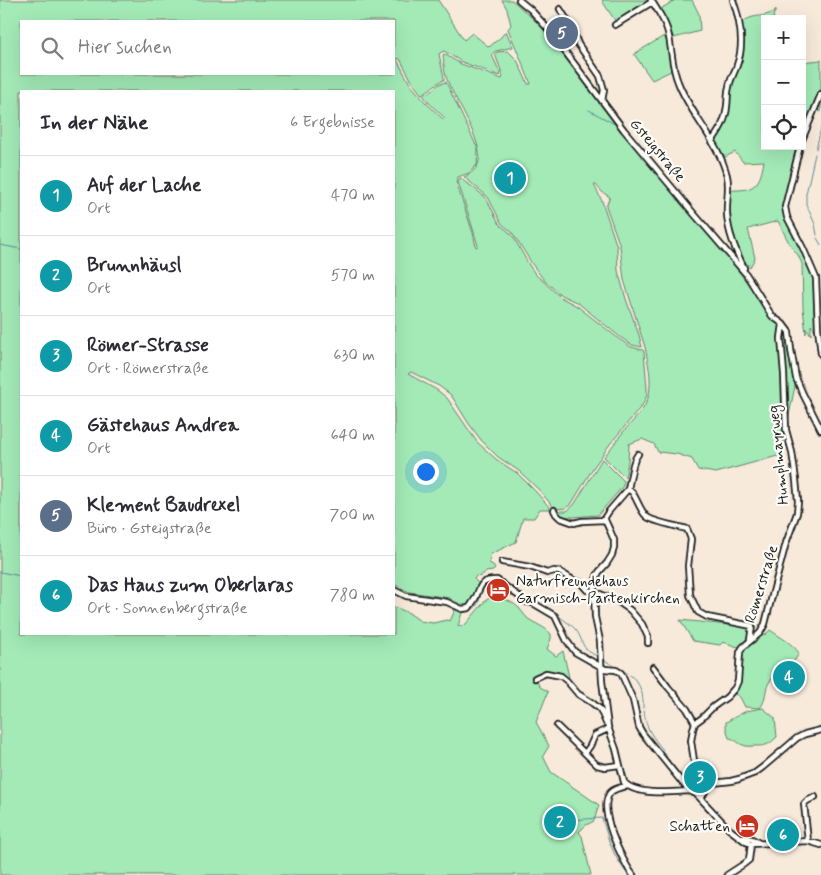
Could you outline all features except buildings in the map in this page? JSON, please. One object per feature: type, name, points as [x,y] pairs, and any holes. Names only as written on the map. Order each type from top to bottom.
[{"type":"street","name":"Gsteigstraße","points":[[519,0],[548,29],[624,130],[746,274]]},
{"type":"street","points":[[712,141],[724,121],[728,89],[740,53],[740,21],[733,0]]},
{"type":"street","points":[[615,25],[651,1],[661,16],[669,35],[678,82],[721,158],[728,178],[728,224],[737,253],[746,274],[772,316],[790,332],[796,378],[821,430]]},
{"type":"street","points":[[560,9],[572,28],[578,44],[600,76],[604,90],[602,101]]},
{"type":"street","points":[[806,130],[821,94]]},
{"type":"street","points":[[799,150],[784,206],[790,224],[804,248],[816,278],[821,354]]},
{"type":"street","name":"Humplmayrweg","points":[[783,324],[781,338],[786,430],[792,452],[798,501],[794,523]]},
{"type":"street","points":[[608,728],[603,697],[601,648],[595,617],[594,593],[597,576],[612,555],[614,548],[612,532],[605,520],[605,516],[628,489],[631,471],[638,454]]},
{"type":"street","points":[[628,489],[632,492],[646,517],[657,522],[687,529],[691,539],[688,566],[690,595],[698,612],[707,617],[752,626],[762,630]]},
{"type":"street","points":[[554,510],[560,518],[574,523],[605,520]]},
{"type":"street","name":"Römerstraße","points":[[695,723],[727,697],[733,691],[738,681],[740,652],[762,630],[786,543],[794,523]]},
{"type":"street","points":[[502,562],[530,567],[547,573],[560,572],[580,582],[584,588],[614,600],[630,610],[642,624],[648,637],[648,643]]},
{"type":"street","points":[[395,590],[406,596],[447,602],[462,609],[469,608],[476,598],[482,583],[497,580],[527,602],[533,603],[555,616],[572,649],[606,670],[616,670],[623,675],[633,700],[641,731],[689,791],[696,794],[726,826],[751,844],[808,841],[821,845]]},
{"type":"street","points":[[750,640],[752,626]]},
{"type":"street","points":[[653,667],[687,709],[695,723],[690,741],[695,767],[708,786]]},
{"type":"street","points":[[536,678],[546,673],[561,676],[578,694],[600,709],[616,749],[624,782],[628,786]]},
{"type":"street","points":[[557,726],[599,766],[619,765]]},
{"type":"street","points":[[585,753],[594,737],[608,728]]},
{"type":"street","points":[[701,799],[708,786],[713,783],[731,781],[755,773],[801,735],[821,730]]},
{"type":"street","points":[[632,875],[624,863],[614,840],[606,804],[611,792],[628,786],[652,792],[689,791]]},
{"type":"street","points":[[808,841],[804,804],[815,797]]},
{"type":"street","points":[[741,837],[752,839],[759,843]]},
{"type":"street","points":[[727,875],[748,861],[751,844]]},
{"type":"green space","points":[[0,0],[438,0],[464,40],[472,33],[489,47],[506,31],[513,47],[496,51],[492,55],[500,76],[462,62],[444,51],[439,54],[444,80],[421,94],[400,59],[396,58],[410,84],[443,119],[445,118],[423,95],[439,84],[446,82],[478,149],[477,165],[469,173],[458,177],[456,182],[476,247],[478,246],[458,182],[461,178],[486,198],[500,225],[514,238],[536,275],[560,297],[577,306],[631,347],[643,350],[644,352],[647,395],[643,404],[610,444],[572,503],[566,508],[555,509],[519,471],[498,457],[481,440],[451,395],[439,386],[411,372],[408,374],[437,390],[447,398],[477,442],[497,460],[517,473],[551,509],[540,509],[534,518],[523,518],[516,542],[491,554],[489,563],[495,569],[479,577],[477,575],[474,579],[479,584],[469,608],[457,607],[450,598],[409,592],[395,585],[395,90],[20,90],[20,635],[395,635],[395,607],[409,613],[420,621],[433,623],[450,621],[456,608],[462,613],[458,626],[465,625],[486,600],[490,598],[508,601],[519,608],[527,618],[551,634],[547,649],[556,656],[563,651],[569,677],[567,681],[559,676],[552,675],[536,678],[539,686],[548,692],[536,722],[549,746],[543,756],[551,772],[599,805],[594,821],[586,825],[579,832],[582,836],[591,875],[0,875]]},
{"type":"green space","points":[[502,0],[512,0],[540,25],[604,107],[727,256],[771,318],[784,331],[787,336],[795,386],[781,455],[716,473],[698,470],[692,459],[677,454],[658,452],[654,444],[642,439],[629,444],[625,478],[604,457],[642,410],[649,394],[650,382],[645,347],[624,280],[620,246],[606,206],[610,197],[594,185],[602,201],[617,247],[618,271],[642,347],[632,345],[620,337],[578,303],[561,295],[544,280],[511,231],[502,224],[488,197],[464,177],[477,166],[479,153],[473,133],[447,79],[443,55],[461,64],[502,79],[503,76],[495,54],[508,51],[517,60],[528,84],[531,84],[508,29],[511,25],[507,9]]},
{"type":"green space","points":[[603,0],[646,0],[647,2],[616,22]]},
{"type":"green space","points":[[675,0],[692,0],[699,14],[700,31],[674,38],[663,16],[662,8]]},
{"type":"green space","points":[[776,10],[774,15],[763,15],[768,14]]},
{"type":"green space","points":[[761,15],[761,150],[799,150],[783,206],[785,215],[815,280],[817,333],[811,325],[811,335],[806,329],[806,334],[803,308],[802,264],[778,221],[748,229],[755,258],[750,267],[743,259],[734,241],[729,211],[730,190],[751,188],[755,185],[761,176],[764,161],[743,162],[735,152],[725,157],[715,142],[726,120],[730,88],[742,61],[744,47],[741,22]]},
{"type":"green space","points":[[664,36],[667,42],[671,71],[652,80],[634,54]]},
{"type":"green space","points":[[821,60],[821,112],[814,108],[806,127],[806,105],[806,62]]},
{"type":"green space","points":[[602,459],[624,481],[623,486],[598,515],[560,516],[556,511],[567,511],[574,505]]},
{"type":"green space","points":[[680,620],[748,627],[750,630],[749,636],[738,647],[723,642],[720,645],[693,641]]},
{"type":"green space","points":[[770,630],[789,643],[799,653],[792,665],[770,681],[764,702],[760,708],[745,707],[740,697],[733,693],[739,686],[742,650],[748,644],[756,642]]},
{"type":"green space","points":[[763,708],[775,718],[777,737],[774,740],[765,745],[748,746],[729,738],[726,722],[746,711]]},
{"type":"waterway","points":[[589,110],[620,127]]},
{"type":"waterway","points":[[816,149],[821,128]]},
{"type":"waterway","points":[[815,154],[806,194],[806,204],[815,224],[817,235]]},
{"type":"waterway","points":[[817,238],[821,245]]},
{"type":"waterway","points":[[0,245],[20,249]]},
{"type":"waterway","points":[[723,250],[733,263]]},
{"type":"waterway","points":[[0,572],[20,576]]},
{"type":"waterway","points":[[456,609],[462,613],[475,608],[484,588],[489,583]]},
{"type":"waterway","points":[[525,598],[544,606],[570,624],[579,634],[587,650],[597,656]]},
{"type":"waterway","points":[[604,660],[627,673]]},
{"type":"waterway","points":[[630,675],[637,682],[641,690],[643,708]]},
{"type":"waterway","points":[[644,711],[650,732],[663,750]]},
{"type":"waterway","points":[[665,753],[670,761]]},
{"type":"waterway","points":[[672,764],[691,789]]},
{"type":"waterway","points":[[567,820],[602,818],[612,848],[628,875]]},
{"type":"place","name":"Klement Baudrexel","points":[[562,33]]},
{"type":"place","name":"Auf der Lache","points":[[510,178]]},
{"type":"place","name":"Naturfreundehaus Garmisch-Partenkirchen","points":[[498,590]]},
{"type":"place","name":"Gästehaus Andrea","points":[[789,677]]},
{"type":"place","name":"Römer-Strasse","points":[[700,777]]},
{"type":"place","name":"Brunnhäusl","points":[[560,822]]},
{"type":"place","name":"Schatten","points":[[747,826]]},
{"type":"place","name":"Das Haus zum Oberlaras","points":[[783,835]]}]
